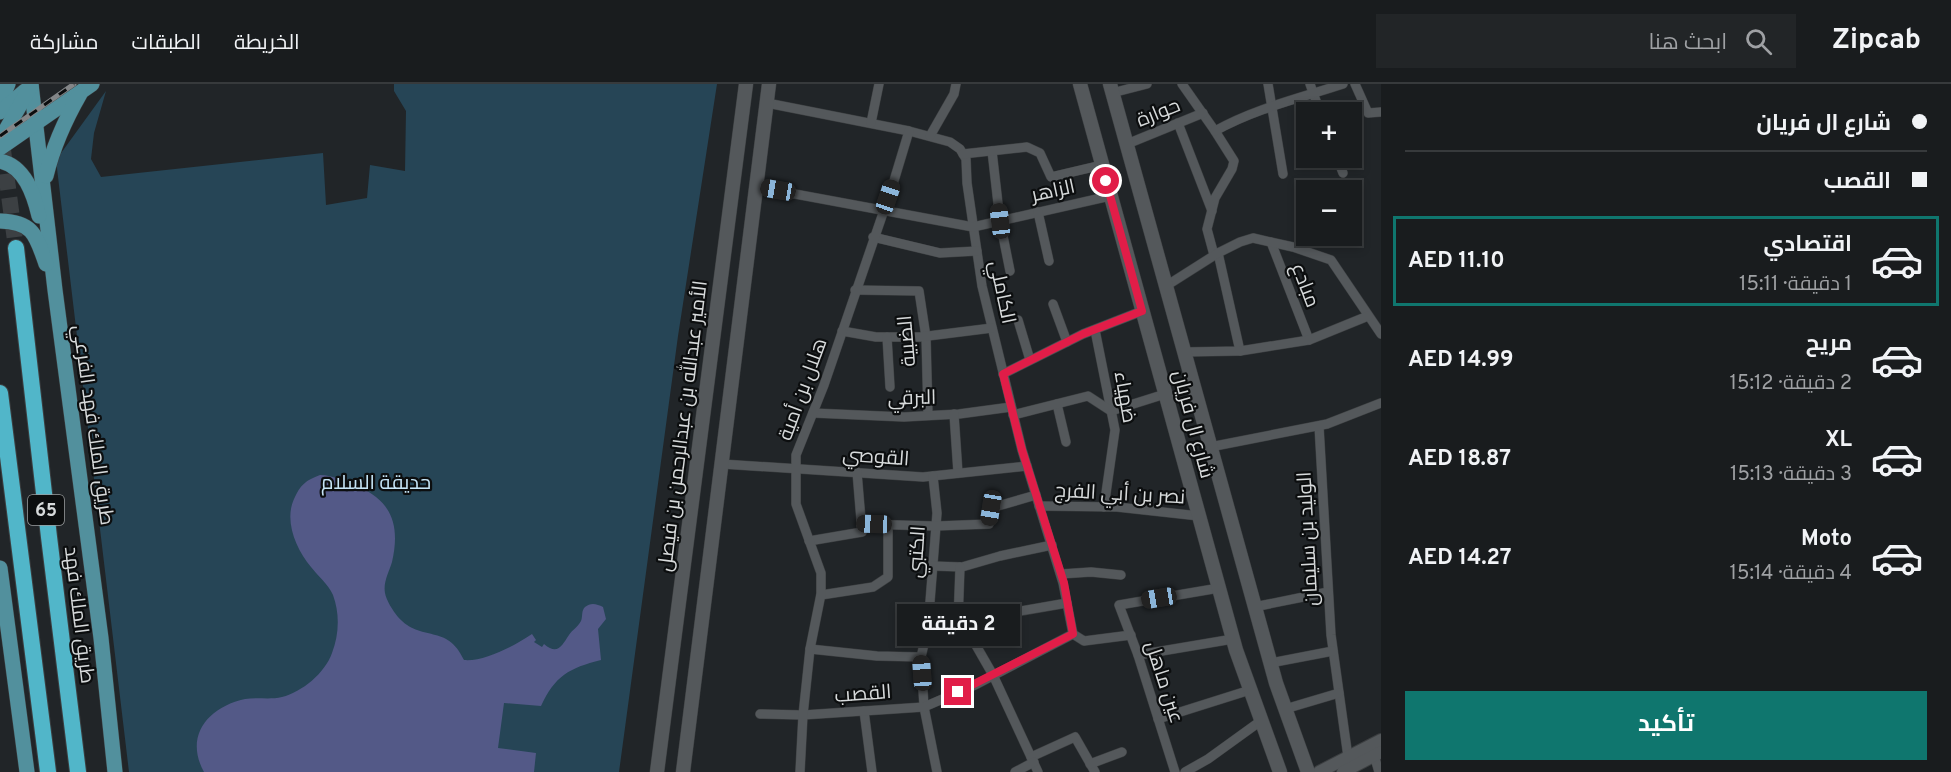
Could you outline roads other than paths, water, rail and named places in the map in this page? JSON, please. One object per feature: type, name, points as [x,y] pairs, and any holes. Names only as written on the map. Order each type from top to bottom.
[{"type":"highway","name":"طريق الملك فهد","points":[[16,248],[78,772]]},
{"type":"highway","name":"65","points":[[0,393],[48,772]]},
{"type":"main road","points":[[0,104],[8,84]]},
{"type":"main road","name":"الأمير عبدالله بن عبدالرحمن بن فيصل","points":[[657,772],[746,84]]},
{"type":"main road","points":[[683,772],[770,84]]},
{"type":"main road","name":"شارع ال فريان","points":[[1080,84],[1233,639],[1281,772]]},
{"type":"main road","points":[[0,112],[32,85]]},
{"type":"main road","points":[[2,132],[32,85]]},
{"type":"main road","name":"طريق الملك فهد الفرعي","points":[[32,85],[55,290],[101,638],[115,772]]},
{"type":"main road","points":[[0,148],[87,87]]},
{"type":"main road","points":[[43,188],[58,136],[68,114],[87,87]]},
{"type":"main road","name":"شارع ال فريان","points":[[1111,89],[1270,663],[1308,772]]},
{"type":"main road","points":[[2,132],[36,121]]},
{"type":"main road","points":[[0,161],[5,162],[22,175],[31,188],[55,290]]},
{"type":"main road","points":[[0,221],[23,224],[35,234],[55,290]]},
{"type":"main road","points":[[0,568],[27,772]]},
{"type":"street","points":[[871,123],[879,84]]},
{"type":"street","points":[[930,136],[954,94],[956,84]]},
{"type":"street","points":[[1111,89],[1147,84]]},
{"type":"street","points":[[1182,84],[1234,162],[1215,198],[1207,229],[1216,254],[1240,351]]},
{"type":"street","points":[[1268,84],[1283,174]]},
{"type":"street","points":[[1215,131],[1228,123],[1311,89],[1343,84]]},
{"type":"street","points":[[1355,84],[1368,113],[1381,112]]},
{"type":"street","points":[[767,103],[930,136],[950,142],[963,154],[1027,147],[1040,153],[1051,177],[1102,165]]},
{"type":"street","name":"حوارة","points":[[1127,144],[1203,114]]},
{"type":"street","points":[[1178,123],[1212,212]]},
{"type":"street","name":"هلال بن أمية","points":[[800,772],[803,715],[821,573],[796,504],[796,455],[842,331],[909,131]]},
{"type":"street","points":[[992,151],[1000,221],[1010,271]]},
{"type":"street","name":"الكاملي","points":[[963,154],[966,159],[967,183],[982,286],[1012,411],[1060,574],[1073,634]]},
{"type":"street","points":[[1341,168],[1343,173]]},
{"type":"street","name":"الزاهر","points":[[757,187],[973,227],[1110,196]]},
{"type":"street","points":[[1038,212],[1049,261]]},
{"type":"street","points":[[873,237],[940,253],[977,251]]},
{"type":"street","points":[[1166,286],[1216,254],[1253,238],[1293,247],[1331,260],[1381,334]]},
{"type":"street","name":"مبادع","points":[[1271,243],[1309,340]]},
{"type":"street","name":"الضبية","points":[[855,290],[920,291],[926,337],[928,416]]},
{"type":"street","points":[[1053,304],[1067,342]]},
{"type":"street","points":[[1003,374],[1067,342],[1142,311]]},
{"type":"street","points":[[1184,352],[1240,351],[1309,340],[1368,316]]},
{"type":"street","points":[[1018,320],[1030,360]]},
{"type":"street","points":[[842,331],[887,337],[926,337],[992,328]]},
{"type":"street","name":"ضهياء","points":[[1095,330],[1115,430],[1104,507]]},
{"type":"street","points":[[887,337],[890,387]]},
{"type":"street","points":[[1111,411],[1165,394]]},
{"type":"street","name":"البرقي","points":[[813,412],[904,417],[928,416],[1012,411],[1057,404],[1088,396],[1111,411]]},
{"type":"street","points":[[1210,447],[1319,426],[1381,403]]},
{"type":"street","points":[[1057,404],[1066,442]]},
{"type":"street","points":[[954,414],[958,473]]},
{"type":"street","name":"الوليد بن سليمان","points":[[1319,426],[1333,651],[1348,757]]},
{"type":"street","name":"القوصي","points":[[722,464],[924,477],[1027,466]]},
{"type":"street","points":[[809,541],[862,532],[857,472]]},
{"type":"street","name":"الكتبي","points":[[933,476],[937,513],[928,627],[921,657],[924,707],[936,772]]},
{"type":"street","name":"نصر بن أبي الفرج","points":[[861,524],[936,526],[989,524],[991,508],[1036,495]]},
{"type":"street","name":"نصر بن أبي الفرج","points":[[1039,506],[1104,507],[1199,516]]},
{"type":"street","points":[[820,595],[873,587],[888,577],[888,524]]},
{"type":"street","points":[[933,566],[960,567],[1052,545]]},
{"type":"street","points":[[960,567],[960,622],[993,675],[1038,772]]},
{"type":"street","points":[[1060,574],[1091,572],[1121,575]]},
{"type":"street","name":"عين ماهل","points":[[1175,772],[1138,655],[1119,605],[1219,588]]},
{"type":"street","points":[[1254,607],[1328,592]]},
{"type":"street","points":[[928,627],[1067,603]]},
{"type":"street","points":[[1073,634],[1084,641],[1131,635]]},
{"type":"street","name":"القصب","points":[[760,714],[803,715],[924,707],[1073,634]]},
{"type":"street","points":[[1138,655],[1233,639]]},
{"type":"street","points":[[810,649],[877,656],[921,657]]},
{"type":"street","points":[[1270,663],[1333,651]]},
{"type":"street","points":[[1158,719],[1250,690]]},
{"type":"street","points":[[1285,709],[1339,693]]},
{"type":"street","points":[[864,711],[872,772]]},
{"type":"street","points":[[1185,772],[1208,759],[1262,720]]},
{"type":"street","points":[[1015,772],[1075,737],[1093,768],[1122,752]]},
{"type":"street","points":[[1319,772],[1381,740]]},
{"type":"street","points":[[1343,772],[1378,754],[1379,772]]},
{"type":"water","points":[[320,475],[335,477],[359,487],[380,500],[391,517],[395,538],[392,562],[385,585],[388,602],[398,617],[407,625],[450,641],[464,660],[490,656],[532,634],[536,640],[534,642],[542,647],[544,644],[553,649],[559,648],[580,623],[585,607],[594,604],[603,607],[606,619],[598,629],[601,660],[580,666],[564,675],[552,687],[541,706],[504,703],[498,748],[536,753],[534,772],[204,772],[197,747],[198,735],[210,716],[232,703],[245,699],[277,698],[297,691],[312,681],[324,668],[332,653],[338,624],[333,595],[296,543],[290,516],[294,499],[301,487],[307,481]]},
{"type":"tunnel","points":[[3,150],[16,248]]},
{"type":"railway","points":[[0,136],[74,84]]},
{"type":"park label","name":"حديقة السلام","points":[[376,482]]}]
